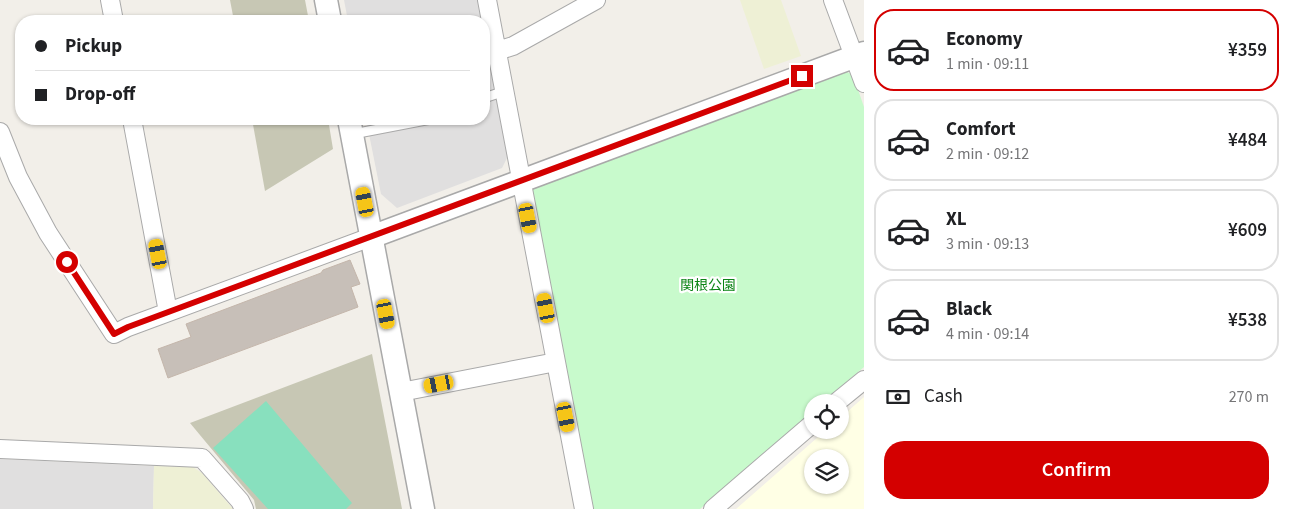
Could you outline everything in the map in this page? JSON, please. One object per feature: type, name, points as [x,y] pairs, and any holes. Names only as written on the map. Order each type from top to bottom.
[{"type":"street","points":[[110,0],[113,15]]},
{"type":"street","points":[[326,0],[329,15]]},
{"type":"street","points":[[487,0],[490,15]]},
{"type":"street","points":[[497,51],[513,46],[596,0]]},
{"type":"street","points":[[833,0],[859,54],[864,83]]},
{"type":"street","points":[[490,15],[584,509]]},
{"type":"street","points":[[0,132],[18,177],[48,233],[114,334],[168,312],[522,182],[859,54]]},
{"type":"street","points":[[133,125],[168,312]]},
{"type":"street","points":[[350,126],[423,509]]},
{"type":"street","points":[[400,392],[556,362]]},
{"type":"street","points":[[847,394],[864,380]]},
{"type":"street","points":[[713,509],[804,431]]},
{"type":"street","points":[[0,449],[202,458],[240,501],[244,509]]},
{"type":"lane","points":[[490,96],[504,91]]},
{"type":"shaded area","points":[[230,0],[305,0],[308,15],[233,15]]},
{"type":"shaded area","points":[[344,0],[478,0],[481,15],[347,15]]},
{"type":"shaded area","points":[[740,0],[781,0],[801,56],[764,69]]},
{"type":"shaded area","points":[[490,60],[508,156],[502,168],[397,208],[381,194],[367,125],[490,125]]},
{"type":"shaded area","points":[[253,125],[329,125],[333,149],[265,191]]},
{"type":"shaded area","points":[[372,354],[402,509],[256,509],[254,500],[190,423]]},
{"type":"shaded area","points":[[864,397],[864,509],[736,509],[804,449],[804,494],[849,494],[849,449],[804,449],[816,439],[849,439],[849,410]]},
{"type":"shaded area","points":[[0,459],[154,466],[153,509],[0,509]]},
{"type":"shaded area","points":[[154,466],[193,467],[202,473],[233,509],[153,509]]},
{"type":"green space","name":"関根公園","points":[[841,69],[853,75],[864,107],[864,367],[832,394],[804,394],[804,419],[700,509],[593,509],[531,193],[536,183]]},
{"type":"green space","points":[[266,401],[352,503],[346,509],[268,509],[213,448]]},
{"type":"building","points":[[350,260],[360,284],[351,287],[358,307],[168,378],[158,349],[191,337],[186,324],[321,273],[323,270]]},
{"type":"route","points":[[67,262],[114,334],[128,327],[522,182],[802,76]]}]
